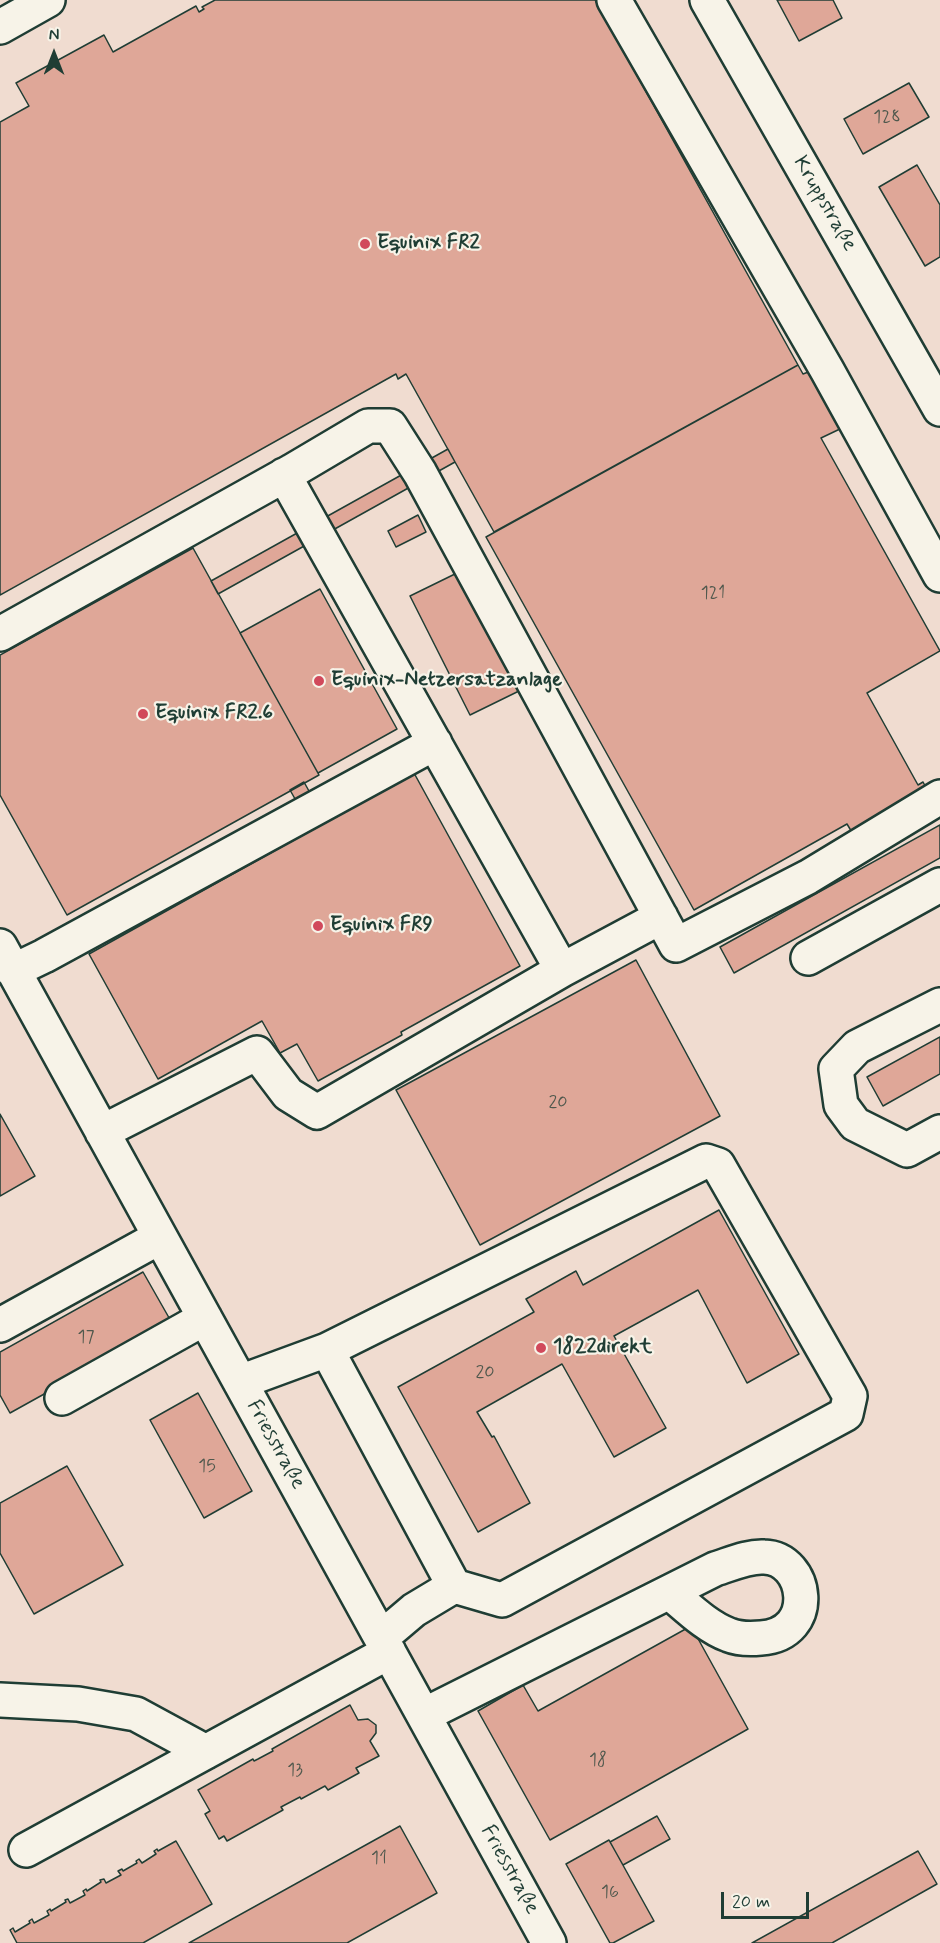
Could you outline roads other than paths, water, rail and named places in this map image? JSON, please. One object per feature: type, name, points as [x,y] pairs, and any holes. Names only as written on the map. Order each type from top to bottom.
[{"type":"street","points":[[0,27],[48,0]]},
{"type":"street","points":[[614,0],[827,370],[940,576]]},
{"type":"street","name":"Kruppstraße","points":[[707,0],[940,409]]},
{"type":"street","points":[[0,634],[368,426],[390,426],[420,473],[676,945],[808,877],[940,797]]},
{"type":"street","points":[[284,475],[562,970]]},
{"type":"street","points":[[7,958],[54,950],[435,743]]},
{"type":"street","points":[[808,958],[940,885]]},
{"type":"street","points":[[102,1132],[257,1053],[288,1094],[317,1112],[562,970],[661,917]]},
{"type":"street","name":"Friesstraße","points":[[7,958],[549,1943]]},
{"type":"street","points":[[940,1005],[857,1047],[836,1069],[841,1105],[855,1124],[907,1150],[940,1132]]},
{"type":"street","points":[[240,1382],[327,1350],[706,1161],[718,1165],[850,1396],[846,1414],[502,1600],[454,1586],[327,1350]]},
{"type":"street","points":[[0,1325],[160,1237]]},
{"type":"street","points":[[62,1398],[205,1318]]},
{"type":"street","points":[[26,1850],[206,1752],[385,1645],[414,1610],[454,1586]]},
{"type":"street","points":[[424,1715],[669,1592]]},
{"type":"street","points":[[0,1700],[78,1704],[136,1714],[206,1752]]},
{"type":"place","name":"Equinix FR2","points":[[365,244]]},
{"type":"place","name":"Equinix-Netzersatzanlage","points":[[319,681]]},
{"type":"place","name":"Equinix FR2.6","points":[[143,714]]},
{"type":"place","name":"Equinix FR9","points":[[318,926]]},
{"type":"place","name":"1822direkt","points":[[541,1348]]}]
